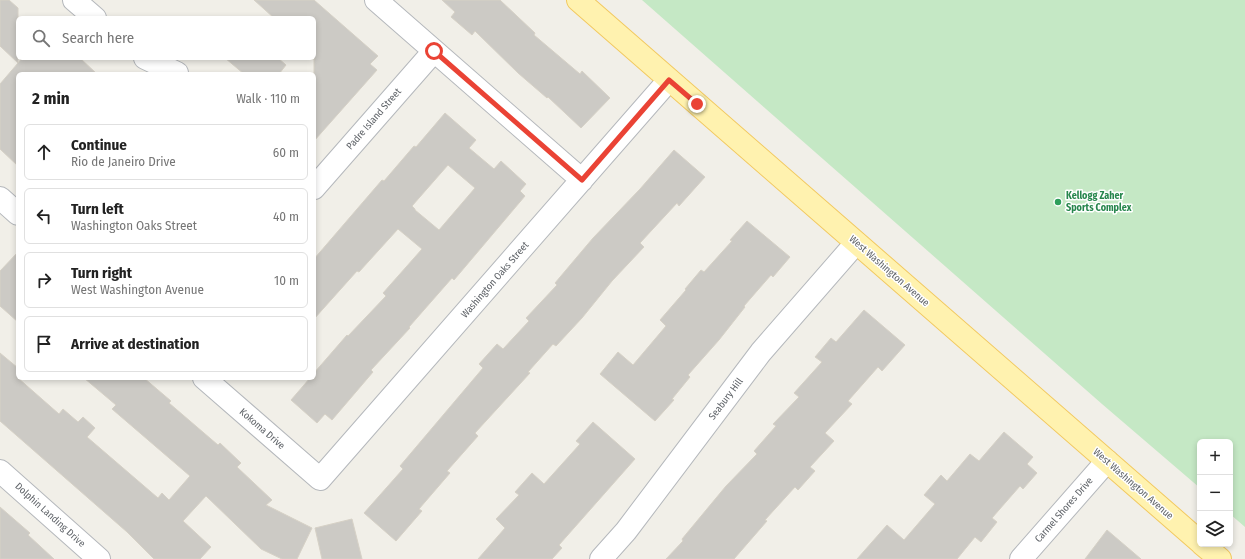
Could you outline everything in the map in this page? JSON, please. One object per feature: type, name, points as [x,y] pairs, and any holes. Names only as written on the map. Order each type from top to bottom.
[{"type":"main road","name":"West Washington Avenue","points":[[578,0],[1197,539]]},
{"type":"main road","points":[[1206,547],[1220,559]]},
{"type":"street","points":[[74,0],[92,16]]},
{"type":"street","points":[[376,0],[582,180]]},
{"type":"street","name":"Padre Island Street","points":[[316,186],[434,51]]},
{"type":"street","points":[[149,60],[175,72]]},
{"type":"street","name":"Washington Oaks Street","points":[[320,479],[669,80]]},
{"type":"street","points":[[0,198],[16,212]]},
{"type":"street","name":"Seabury Hill","points":[[601,559],[626,531],[761,352],[856,243]]},
{"type":"street","name":"Kokoma Drive","points":[[206,380],[320,479]]},
{"type":"street","name":"Carmel Shores Drive","points":[[1021,559],[1107,461]]},
{"type":"street","name":"Dolphin Landing Drive","points":[[0,471],[99,559]]},
{"type":"green space","name":"Kellogg Zaher Sports Complex","points":[[642,0],[1245,0],[1245,527],[1233,517],[1233,439],[1197,439],[1197,485],[1102,404]]},
{"type":"building","points":[[0,0],[9,0],[18,8],[18,16],[16,16],[16,60],[18,60],[18,63],[0,46]]},
{"type":"building","points":[[254,0],[314,0],[378,56],[370,64],[377,70],[316,139],[316,72],[314,72],[314,60],[316,60],[316,16],[272,16]]},
{"type":"building","points":[[442,0],[500,0],[535,33],[534,35],[580,74],[582,71],[610,98],[581,128],[548,97],[547,98],[518,73],[475,31],[472,35],[451,17],[455,12]]},
{"type":"building","points":[[20,60],[82,60],[95,72],[16,72],[16,164],[0,149],[0,84]]},
{"type":"building","points":[[227,60],[280,60],[286,65],[281,72],[242,72]]},
{"type":"building","points":[[445,113],[476,140],[469,148],[494,169],[501,161],[526,184],[520,191],[525,196],[454,280],[452,278],[409,327],[410,328],[371,370],[373,372],[332,420],[325,414],[317,423],[291,400],[308,380],[316,380],[316,371],[347,335],[348,336],[386,296],[383,293],[422,249],[398,229],[359,272],[357,271],[316,317],[316,257],[382,180],[384,181],[414,146],[416,147]],"holes":[[[448,165],[475,188],[439,230],[412,206]]]},
{"type":"building","points":[[674,150],[705,177],[679,206],[677,203],[640,243],[644,247],[612,281],[582,318],[556,346],[553,344],[528,372],[530,373],[475,433],[478,436],[447,471],[450,473],[419,509],[422,511],[396,541],[364,513],[403,469],[400,466],[483,368],[479,364],[497,344],[503,349],[529,321],[526,318],[557,285],[555,283],[593,238],[640,189]]},
{"type":"building","points":[[747,221],[790,257],[773,277],[771,275],[744,306],[745,307],[719,340],[688,375],[690,377],[672,399],[674,400],[655,421],[600,374],[618,352],[633,365],[666,326],[660,320],[701,270],[704,272],[732,241],[730,240]]},
{"type":"building","points":[[16,254],[16,320],[0,306],[0,271]]},
{"type":"building","points":[[864,310],[905,345],[882,371],[878,367],[848,401],[852,404],[825,433],[834,441],[810,467],[815,471],[798,490],[795,487],[765,520],[767,521],[734,559],[666,559],[683,541],[682,539],[726,486],[757,454],[754,451],[776,426],[773,424],[799,397],[794,393],[822,362],[815,357],[831,338],[836,342]]},
{"type":"building","points":[[0,353],[16,366],[16,380],[20,380],[59,414],[63,409],[78,422],[83,417],[95,428],[87,437],[158,498],[162,493],[169,500],[190,476],[112,409],[116,405],[86,380],[146,380],[171,401],[169,403],[218,445],[220,443],[241,463],[237,467],[272,500],[266,505],[312,528],[297,559],[282,559],[261,549],[206,496],[183,521],[211,547],[200,559],[154,559],[127,532],[0,421]]},
{"type":"building","points":[[593,422],[635,459],[559,545],[562,548],[552,559],[478,559],[505,528],[496,519],[519,495],[515,492],[532,473],[544,484],[580,444],[576,441]]},
{"type":"building","points":[[1004,432],[1033,457],[1027,464],[1037,473],[1023,489],[1020,486],[992,518],[997,522],[981,542],[975,537],[957,559],[857,559],[887,525],[904,540],[935,504],[924,495],[941,475],[947,481],[970,454],[979,461]]},
{"type":"building","points":[[0,507],[30,533],[28,535],[54,559],[0,559]]},
{"type":"building","points":[[352,519],[362,559],[322,559],[315,528]]},
{"type":"building","points":[[1107,530],[1141,559],[1085,559]]},
{"type":"place","name":"Kellogg Zaher Sports Complex","points":[[1058,202]]},
{"type":"route","points":[[434,51],[582,180],[669,80],[697,104]]}]
